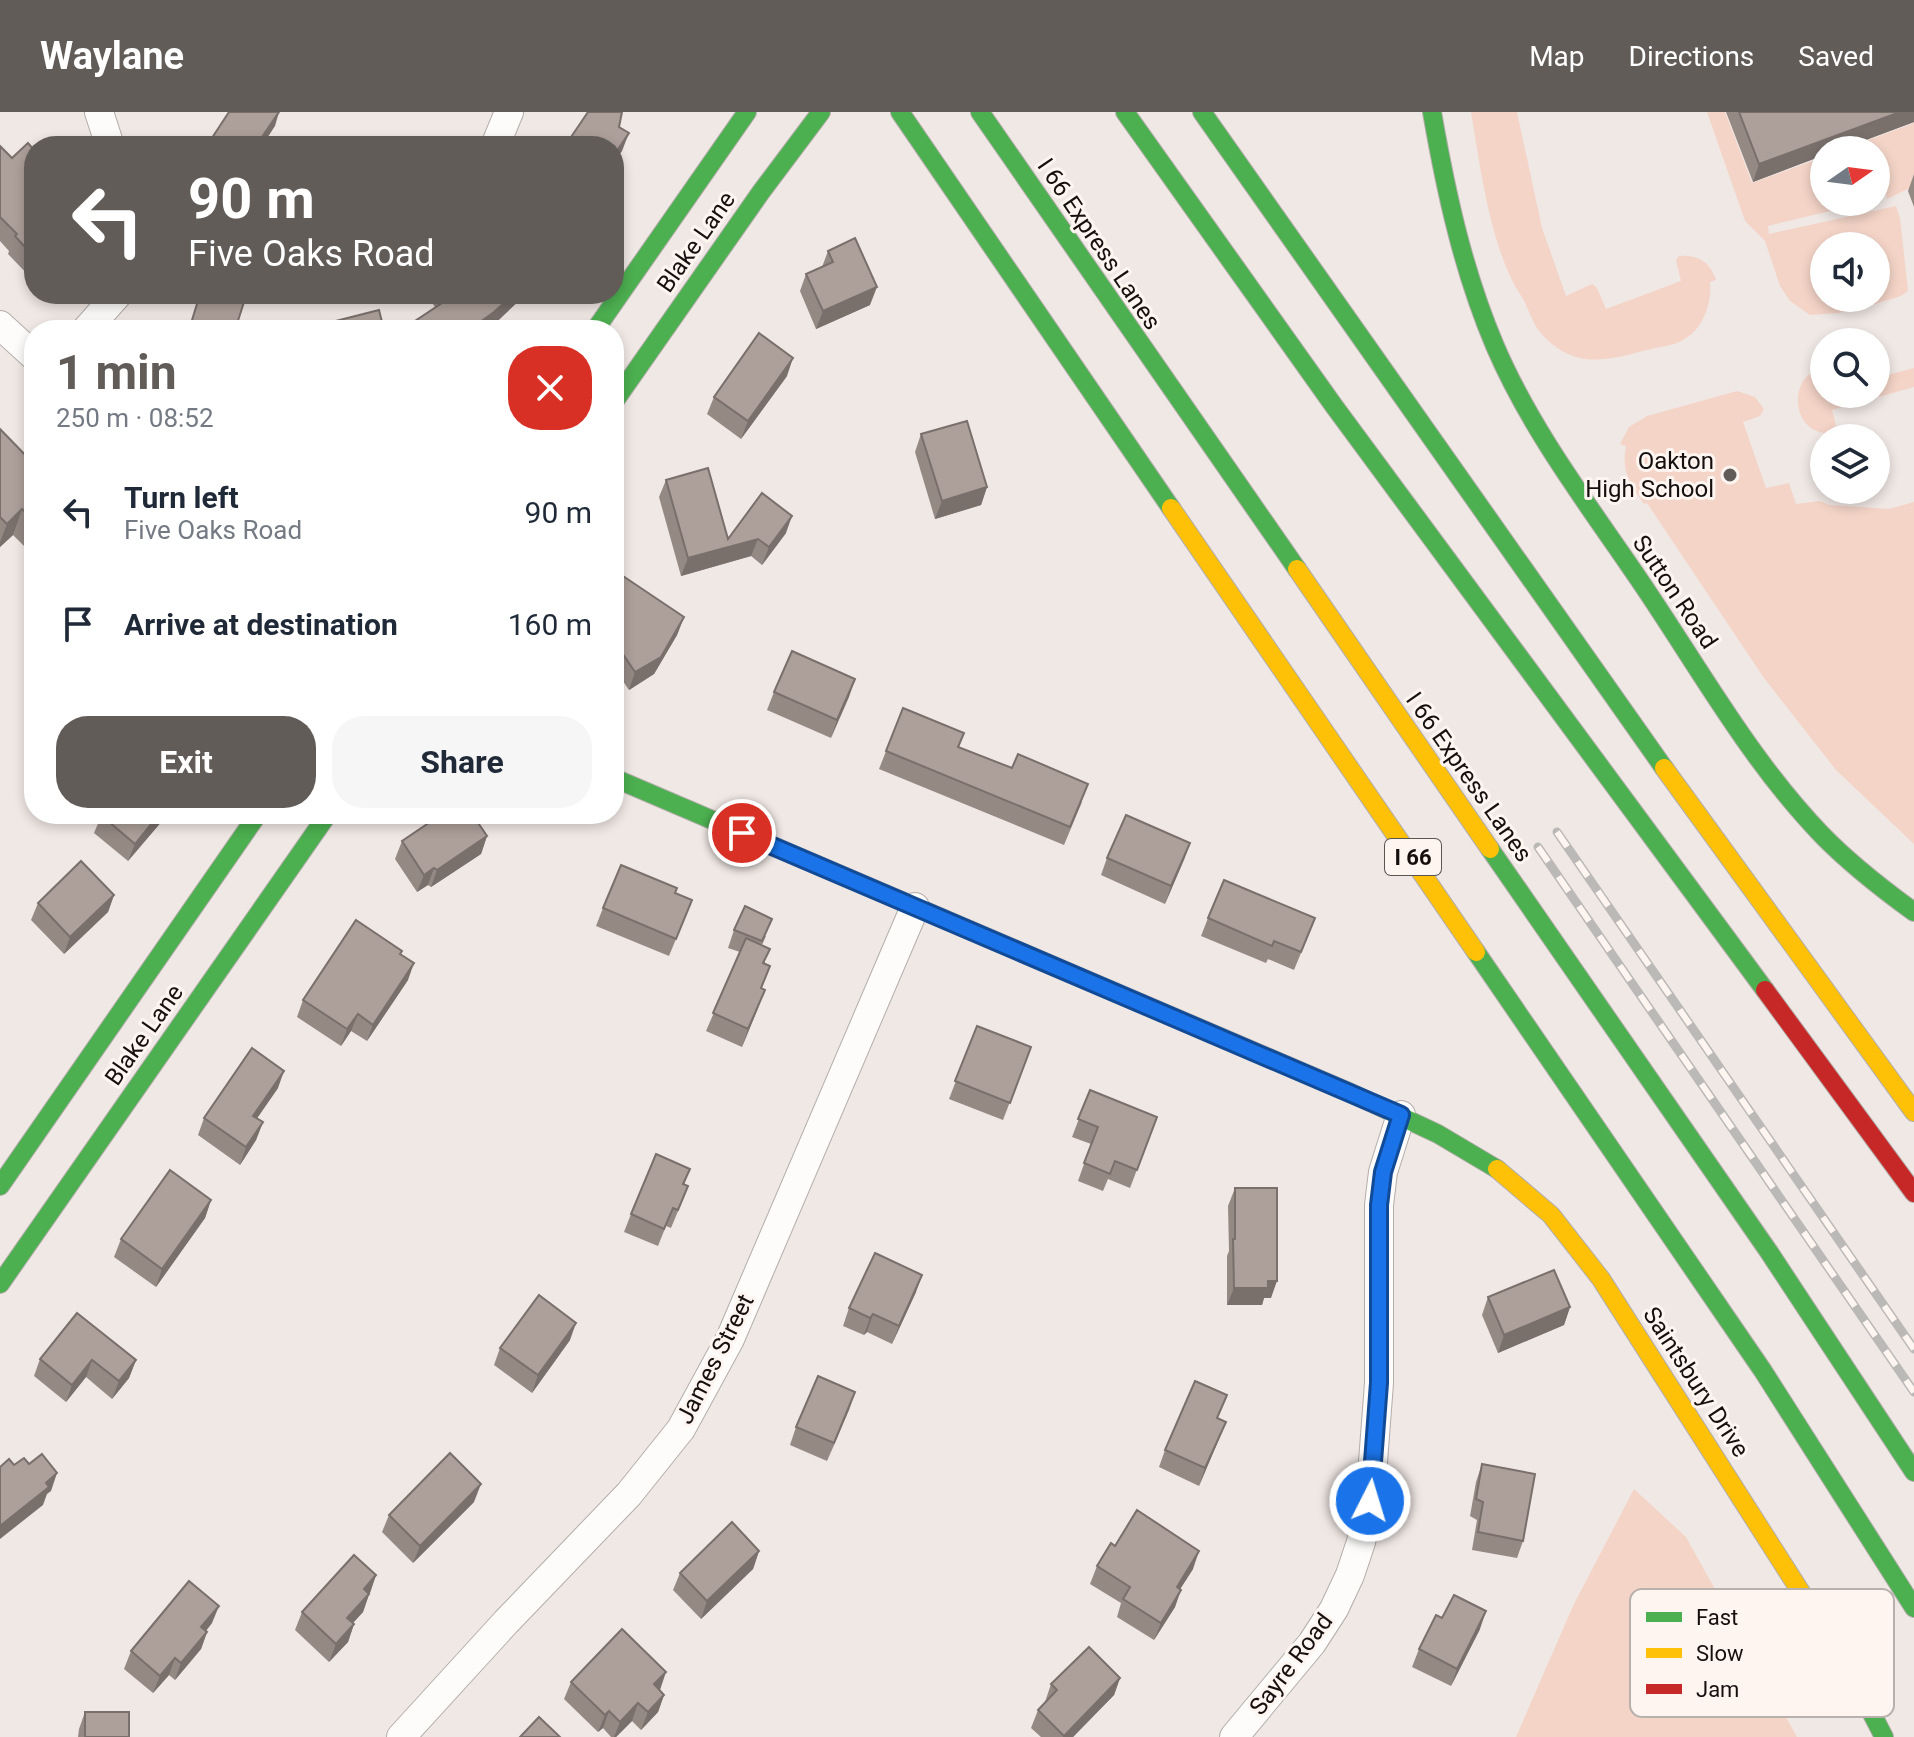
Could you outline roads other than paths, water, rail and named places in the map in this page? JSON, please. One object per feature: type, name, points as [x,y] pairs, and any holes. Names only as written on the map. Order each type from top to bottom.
[{"type":"main road","name":"Blake Lane","points":[[624,288],[747,112]]},
{"type":"main road","name":"Blake Lane","points":[[624,388],[821,112]]},
{"type":"main road","name":"I 66","points":[[900,112],[1754,1358],[1914,1608]]},
{"type":"main road","name":"I 66 Express Lanes","points":[[980,112],[1760,1239],[1914,1472]]},
{"type":"main road","points":[[1125,112],[1343,419],[1914,1193]]},
{"type":"main road","points":[[1202,112],[1700,819],[1914,1112]]},
{"type":"main road","name":"Sutton Road","points":[[1432,112],[1460,251],[1496,348],[1527,409],[1704,677],[1776,779],[1809,821],[1845,858],[1914,912]]},
{"type":"main road","name":"Saintsbury Drive","points":[[624,782],[1401,1115],[1489,1163],[1545,1209],[1579,1247],[1799,1589]]},
{"type":"main road","name":"Blake Lane","points":[[0,1186],[251,824]]},
{"type":"main road","name":"Blake Lane","points":[[0,1284],[321,824]]},
{"type":"main road","points":[[1879,1064],[1914,1085]]},
{"type":"main road","name":"Saintsbury Drive","points":[[1874,1717],[1884,1737]]},
{"type":"street","points":[[99,112],[107,136]]},
{"type":"street","points":[[499,136],[509,112]]},
{"type":"street","points":[[95,320],[109,304]]},
{"type":"street","points":[[0,325],[24,347]]},
{"type":"street","name":"James Street","points":[[401,1737],[629,1494],[681,1429],[730,1339],[915,907]]},
{"type":"street","name":"Sayre Road","points":[[1234,1737],[1312,1643],[1334,1609],[1361,1542],[1370,1501],[1379,1383],[1379,1205],[1383,1172],[1401,1115]]},
{"type":"railway","points":[[1557,832],[1914,1349]]},
{"type":"railway","points":[[1538,847],[1914,1392]]},
{"type":"place","name":"Oakton High School","points":[[1730,475]]}]
